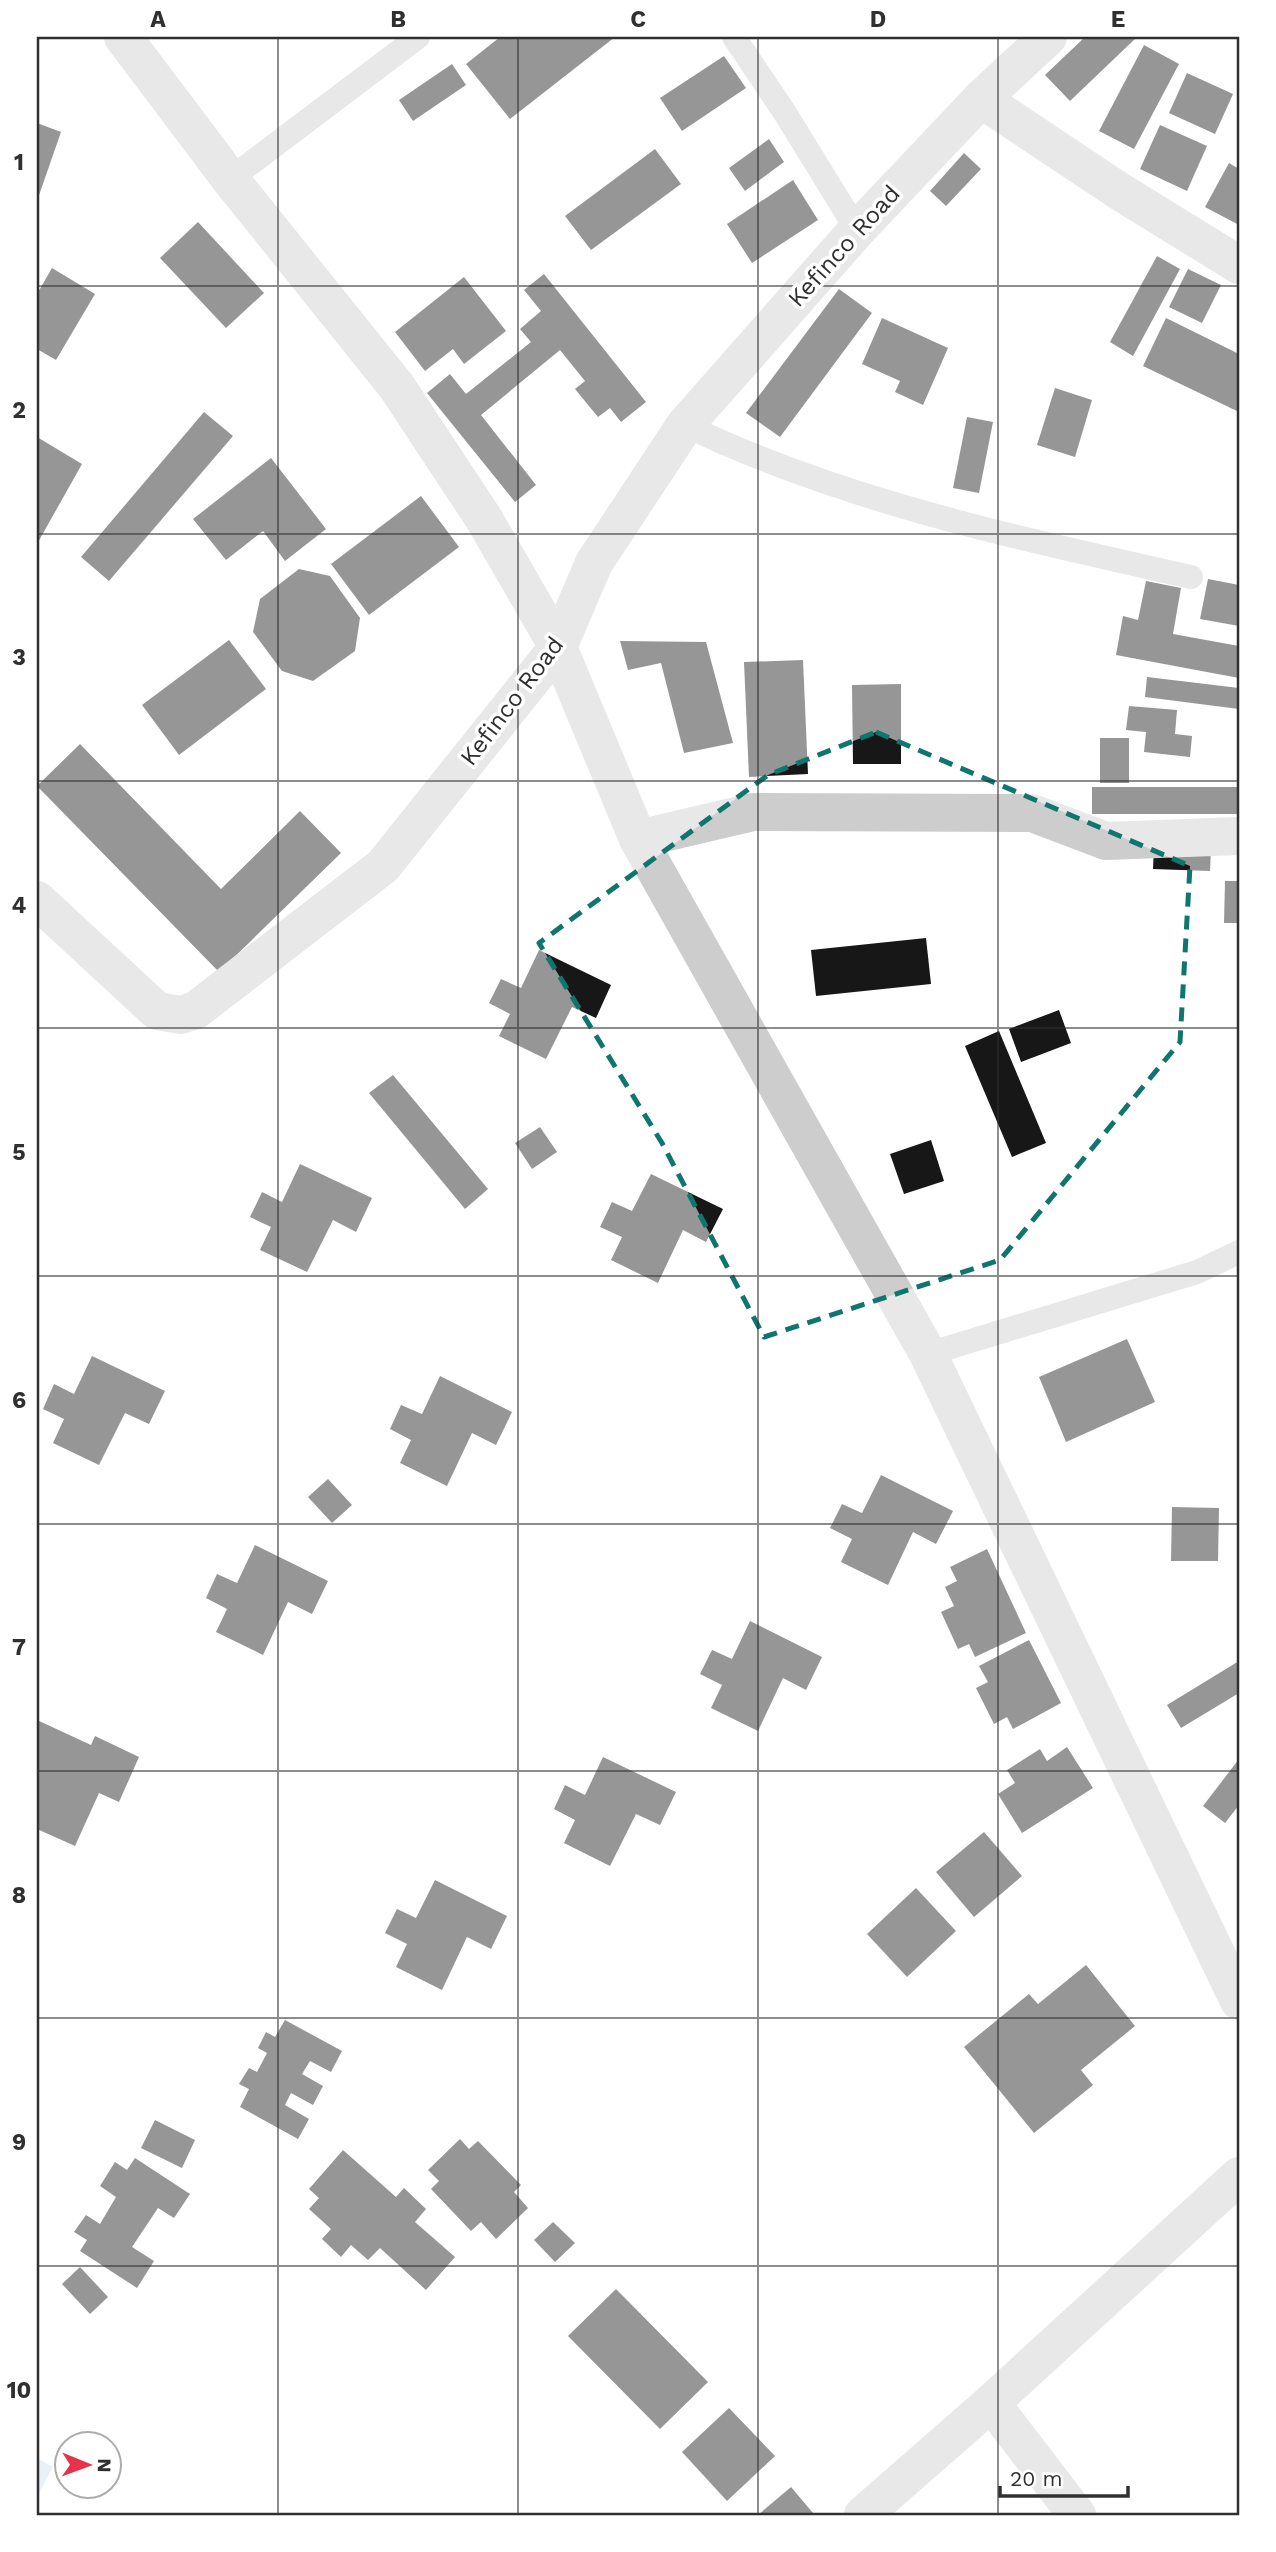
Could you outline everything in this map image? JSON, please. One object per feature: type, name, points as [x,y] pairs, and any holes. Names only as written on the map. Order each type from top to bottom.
[{"type":"street","points":[[123,37],[230,179],[397,387],[484,520],[558,647],[638,838],[928,1354],[1239,2001]]},
{"type":"street","name":"Kefinco Road","points":[[37,900],[158,1011],[181,1015],[196,1010],[383,866],[558,647],[594,563],[685,425],[857,230],[981,99],[1048,37]]},
{"type":"street","points":[[981,99],[1119,191],[1239,265]]},
{"type":"street","points":[[638,838],[753,812],[1032,813],[1106,841],[1239,836]]},
{"type":"street","points":[[863,2515],[991,2403],[1239,2176]]},
{"type":"street","points":[[991,2403],[1077,2515]]},
{"type":"lane","points":[[230,179],[418,37]]},
{"type":"lane","points":[[734,37],[785,113],[857,230]]},
{"type":"lane","points":[[685,425],[732,448],[856,493],[1071,550],[1192,576]]},
{"type":"lane","points":[[928,1354],[1197,1272],[1239,1252]]},
{"type":"highlighted area","points":[[876,732],[1190,866],[1180,1042],[1000,1260],[764,1337],[662,1143],[539,943],[768,775]]},
{"type":"water","points":[[37,2458],[52,2469],[37,2497]]},
{"type":"building","points":[[500,37],[615,37],[510,119],[466,64]]},
{"type":"building","points":[[1085,37],[1137,37],[1070,101],[1045,75]]},
{"type":"building","points":[[1144,45],[1179,64],[1134,149],[1099,131]]},
{"type":"building","points":[[724,56],[746,88],[682,131],[660,98]]},
{"type":"building","points":[[452,64],[466,85],[413,121],[399,100]]},
{"type":"building","points":[[1187,73],[1233,94],[1215,134],[1169,113]]},
{"type":"building","points":[[37,123],[61,132],[37,201]]},
{"type":"building","points":[[1160,125],[1207,146],[1187,191],[1140,169]]},
{"type":"building","points":[[769,139],[784,162],[745,191],[729,168]]},
{"type":"building","points":[[655,149],[681,184],[591,250],[565,216]]},
{"type":"building","points":[[964,153],[981,169],[946,206],[930,191]]},
{"type":"building","points":[[1229,163],[1239,169],[1239,225],[1205,207]]},
{"type":"building","points":[[793,180],[818,220],[752,263],[727,224]]},
{"type":"building","points":[[198,222],[264,293],[226,328],[160,258]]},
{"type":"building","points":[[1157,256],[1180,269],[1133,356],[1110,342]]},
{"type":"building","points":[[52,268],[95,294],[56,360],[37,349],[37,294]]},
{"type":"building","points":[[1188,269],[1221,285],[1202,323],[1169,307]]},
{"type":"building","points":[[544,274],[646,402],[621,422],[610,408],[598,417],[575,389],[585,381],[560,350],[481,415],[536,485],[515,502],[427,393],[450,374],[466,394],[531,342],[520,329],[541,311],[524,290]]},
{"type":"building","points":[[464,277],[506,331],[464,364],[453,349],[425,371],[395,332]]},
{"type":"building","points":[[839,289],[872,313],[780,437],[746,413]]},
{"type":"building","points":[[882,318],[948,348],[923,405],[895,392],[900,381],[862,364]]},
{"type":"building","points":[[1166,318],[1239,354],[1239,412],[1143,366]]},
{"type":"building","points":[[1055,388],[1092,400],[1075,457],[1037,445]]},
{"type":"building","points":[[204,412],[233,436],[109,581],[81,557]]},
{"type":"building","points":[[967,417],[993,422],[979,493],[953,488]]},
{"type":"building","points":[[37,437],[82,464],[37,544]]},
{"type":"building","points":[[271,458],[326,529],[285,561],[263,531],[226,560],[193,519]]},
{"type":"building","points":[[421,496],[459,547],[369,615],[331,564]]},
{"type":"building","points":[[299,569],[330,576],[360,618],[355,651],[313,681],[282,671],[253,632],[260,599]]},
{"type":"building","points":[[1208,579],[1239,585],[1239,626],[1200,619]]},
{"type":"building","points":[[1146,581],[1181,588],[1173,634],[1239,646],[1239,678],[1116,655],[1123,616],[1138,620]]},
{"type":"building","points":[[229,640],[266,689],[179,755],[142,705]]},
{"type":"building","points":[[620,641],[706,642],[733,743],[684,753],[661,663],[628,670]]},
{"type":"building","points":[[803,660],[808,774],[749,777],[744,662]]},
{"type":"building","points":[[1147,677],[1239,688],[1239,709],[1145,697]]},
{"type":"building","points":[[901,684],[901,764],[853,764],[852,685]]},
{"type":"building","points":[[1129,706],[1177,710],[1175,734],[1192,736],[1190,757],[1144,752],[1146,732],[1126,730]]},
{"type":"building","points":[[1100,738],[1129,738],[1129,783],[1100,783]]},
{"type":"building","points":[[80,744],[221,889],[300,811],[341,853],[219,972],[37,786]]},
{"type":"building","points":[[1092,787],[1239,787],[1239,814],[1092,814]]},
{"type":"building","points":[[1154,846],[1211,849],[1210,871],[1153,869]]},
{"type":"building","points":[[1225,881],[1239,881],[1239,923],[1224,923]]},
{"type":"building","points":[[926,938],[931,984],[816,996],[811,950]]},
{"type":"building","points":[[539,950],[611,985],[596,1018],[572,1007],[546,1059],[499,1036],[510,1014],[489,1003],[501,979],[521,988]]},
{"type":"building","points":[[1059,1010],[1071,1043],[1021,1062],[1009,1029]]},
{"type":"building","points":[[999,1031],[1046,1143],[1012,1157],[965,1046]]},
{"type":"building","points":[[393,1075],[488,1189],[465,1209],[369,1093]]},
{"type":"building","points":[[540,1127],[557,1152],[532,1169],[515,1143]]},
{"type":"building","points":[[931,1140],[944,1181],[904,1194],[890,1154]]},
{"type":"building","points":[[300,1164],[372,1198],[356,1232],[333,1220],[307,1272],[260,1250],[271,1227],[250,1217],[262,1192],[282,1202]]},
{"type":"building","points":[[651,1174],[723,1209],[706,1242],[683,1230],[658,1283],[611,1260],[622,1237],[600,1227],[612,1202],[632,1211]]},
{"type":"building","points":[[1127,1339],[1155,1402],[1066,1442],[1039,1377]]},
{"type":"building","points":[[92,1356],[165,1391],[149,1424],[125,1413],[99,1465],[53,1443],[64,1419],[43,1409],[54,1384],[74,1394]]},
{"type":"building","points":[[440,1376],[512,1412],[496,1445],[472,1433],[447,1486],[400,1463],[411,1440],[390,1429],[401,1405],[422,1414]]},
{"type":"building","points":[[881,1475],[953,1511],[936,1544],[913,1532],[888,1585],[841,1562],[852,1539],[830,1528],[842,1504],[862,1513]]},
{"type":"building","points":[[328,1479],[352,1505],[332,1523],[308,1497]]},
{"type":"building","points":[[1172,1507],[1219,1508],[1218,1561],[1171,1561]]},
{"type":"building","points":[[255,1545],[328,1581],[312,1614],[288,1602],[263,1655],[216,1632],[227,1609],[206,1598],[217,1574],[237,1583]]},
{"type":"building","points":[[987,1549],[1026,1633],[975,1657],[969,1644],[958,1649],[941,1612],[954,1606],[945,1587],[957,1581],[950,1567]]},
{"type":"building","points":[[750,1621],[822,1657],[806,1690],[783,1678],[758,1731],[711,1708],[722,1685],[700,1674],[712,1650],[732,1659]]},
{"type":"building","points":[[1029,1640],[1061,1703],[1013,1729],[1007,1717],[994,1724],[976,1688],[988,1682],[979,1666]]},
{"type":"building","points":[[1239,1661],[1239,1693],[1181,1728],[1167,1705]]},
{"type":"building","points":[[37,1720],[91,1745],[95,1736],[139,1757],[119,1802],[99,1793],[75,1846],[37,1829]]},
{"type":"building","points":[[1067,1747],[1093,1788],[1022,1833],[998,1794],[1015,1783],[1007,1770],[1040,1749],[1047,1761]]},
{"type":"building","points":[[603,1757],[676,1792],[660,1825],[636,1814],[610,1866],[564,1843],[575,1820],[554,1809],[565,1785],[585,1795]]},
{"type":"building","points":[[1239,1759],[1239,1805],[1225,1823],[1203,1806]]},
{"type":"building","points":[[984,1832],[1022,1876],[974,1917],[936,1872]]},
{"type":"building","points":[[435,1880],[507,1916],[491,1949],[467,1937],[442,1990],[396,1967],[407,1944],[385,1933],[397,1909],[416,1918]]},
{"type":"building","points":[[916,1888],[956,1931],[907,1977],[867,1934]]},
{"type":"building","points":[[1086,1965],[1135,2026],[1081,2070],[1093,2085],[1034,2133],[964,2047],[1029,1994],[1038,2004]]},
{"type":"building","points":[[285,2020],[342,2051],[331,2072],[310,2061],[302,2074],[323,2086],[313,2105],[291,2093],[285,2105],[309,2119],[298,2139],[240,2107],[249,2089],[239,2084],[249,2068],[257,2072],[267,2053],[258,2048],[266,2032],[275,2037]]},
{"type":"building","points":[[155,2120],[195,2140],[182,2168],[141,2148]]},
{"type":"building","points":[[460,2139],[469,2149],[478,2141],[521,2185],[514,2192],[528,2208],[496,2239],[481,2222],[471,2231],[431,2189],[439,2181],[428,2170]]},
{"type":"building","points":[[343,2150],[396,2197],[404,2188],[426,2209],[415,2222],[455,2257],[426,2290],[380,2248],[368,2260],[351,2245],[341,2257],[322,2239],[331,2229],[309,2209],[319,2198],[309,2189]]},
{"type":"building","points":[[135,2158],[190,2194],[174,2218],[158,2208],[132,2247],[154,2261],[137,2288],[80,2251],[87,2240],[74,2232],[86,2215],[100,2224],[116,2197],[100,2186],[115,2162],[127,2170]]},
{"type":"building","points":[[553,2222],[575,2243],[555,2262],[534,2240]]},
{"type":"building","points":[[80,2267],[108,2297],[90,2314],[62,2284]]},
{"type":"building","points":[[616,2289],[708,2382],[660,2429],[568,2336]]},
{"type":"building","points":[[729,2408],[775,2456],[727,2501],[682,2452]]},
{"type":"building","points":[[791,2487],[813,2513],[758,2515]]}]
